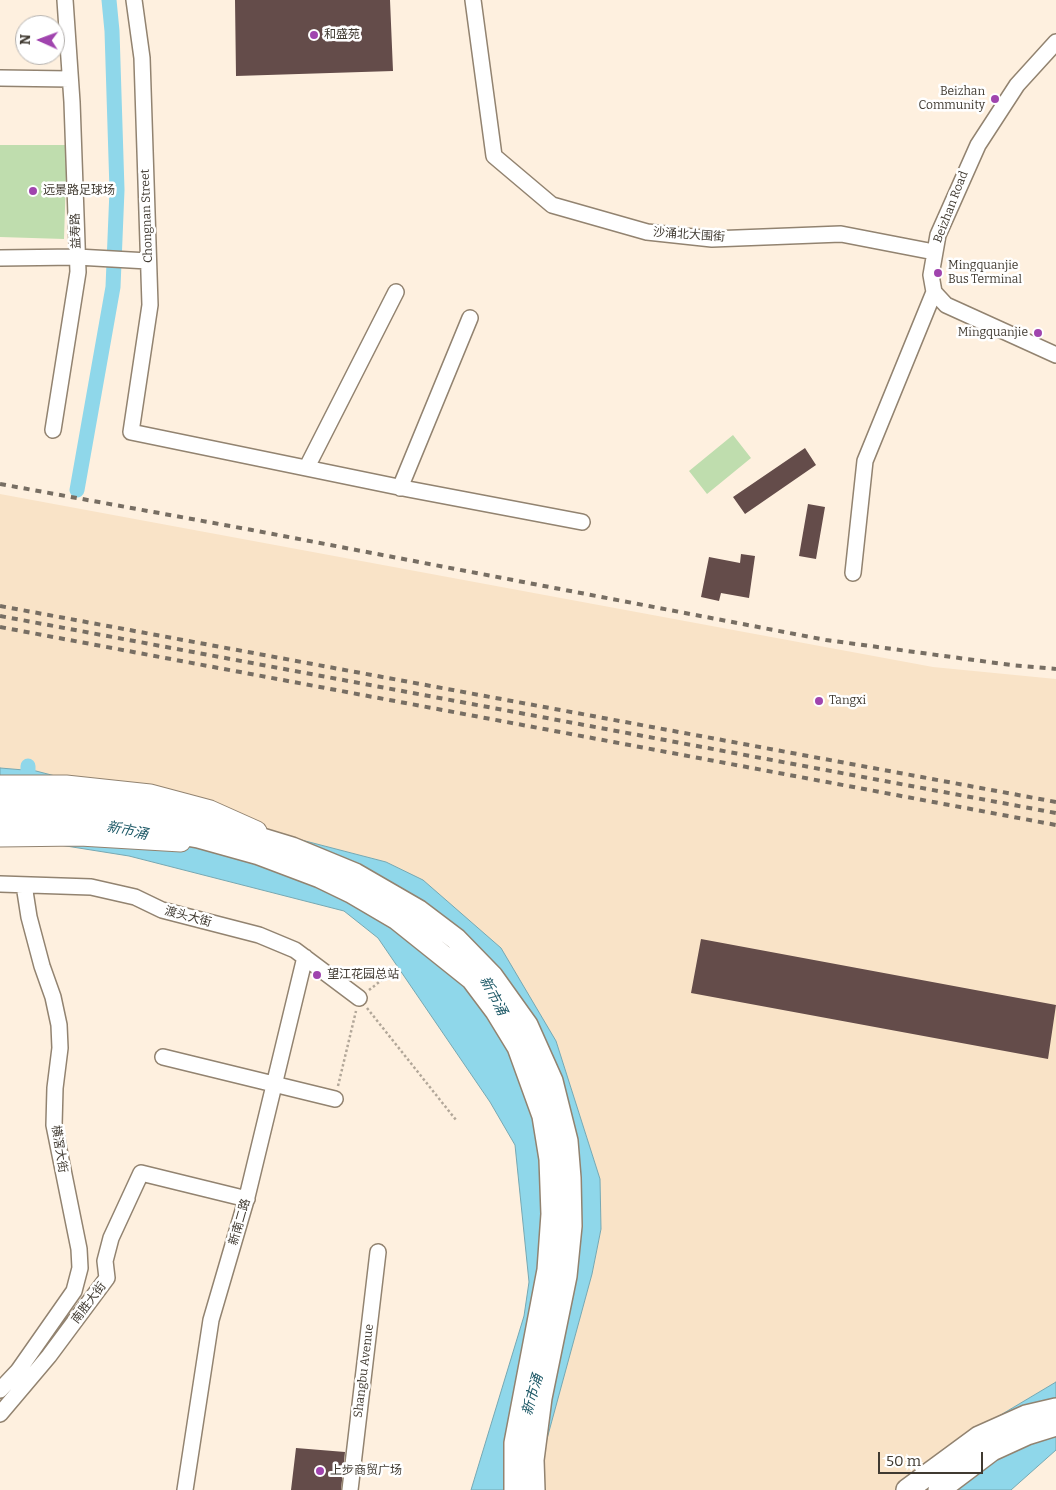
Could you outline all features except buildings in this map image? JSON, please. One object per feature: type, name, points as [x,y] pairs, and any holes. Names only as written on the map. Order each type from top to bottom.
[{"type":"main road","points":[[0,802],[65,803],[152,812],[203,821],[282,845],[356,874],[419,911],[444,929],[470,953],[510,1000],[527,1025],[548,1073],[566,1141],[571,1226],[566,1276],[538,1415],[533,1460],[534,1490]]},
{"type":"main road","points":[[0,819],[50,819],[141,828],[198,837],[232,846],[320,877],[397,919],[472,979],[496,1011],[518,1047],[543,1116],[550,1159],[552,1214],[548,1270],[515,1443],[515,1490]]},
{"type":"main road","points":[[907,1490],[979,1437],[1026,1416],[1056,1409]]},
{"type":"main road","points":[[939,1490],[992,1450],[1026,1434],[1056,1425]]},
{"type":"street","name":"益寿路","points":[[53,430],[78,272],[65,0]]},
{"type":"street","name":"Chongnan Street","points":[[134,0],[142,58],[150,305],[131,432],[307,468]]},
{"type":"street","name":"沙涌北大围街","points":[[474,0],[494,156],[552,205],[646,232],[712,239],[841,234],[934,252]]},
{"type":"street","name":"Beizhan Road","points":[[934,292],[931,275],[934,252],[938,235],[955,192],[988,126],[1016,85],[1056,42]]},
{"type":"street","points":[[0,78],[70,80]]},
{"type":"street","points":[[0,258],[77,257],[148,261]]},
{"type":"street","points":[[396,292],[307,468],[400,488],[582,522]]},
{"type":"street","points":[[934,292],[939,299],[957,310],[1056,355]]},
{"type":"street","points":[[853,573],[865,461],[934,292]]},
{"type":"street","points":[[400,488],[470,318]]},
{"type":"street","points":[[0,785],[66,785],[150,794],[210,810],[237,820],[282,845]]},
{"type":"street","points":[[0,837],[80,836],[232,846]]},
{"type":"street","name":"渡头大街","points":[[0,884],[91,887],[136,897],[162,910],[258,935],[295,950],[359,998]]},
{"type":"street","name":"横滘大街","points":[[0,1390],[18,1370],[74,1292],[80,1268],[79,1249],[54,1125],[55,1088],[60,1048],[58,1025],[53,997],[28,917],[24,885]]},
{"type":"street","name":"新南二路","points":[[185,1490],[211,1320],[246,1199],[305,957]]},
{"type":"street","points":[[163,1057],[335,1099]]},
{"type":"street","name":"南胜大街","points":[[0,1414],[49,1356],[107,1278],[105,1261],[111,1238],[141,1173],[246,1199]]},
{"type":"street","name":"Shangbu Avenue","points":[[350,1490],[378,1252]]},
{"type":"street","points":[[1026,1434],[1056,1433]]},
{"type":"path","points":[[335,1099],[359,998],[387,976]]},
{"type":"path","points":[[359,998],[456,1120]]},
{"type":"shaded area","points":[[0,494],[933,667],[1056,679],[1056,1382],[962,1438],[954,1490],[533,1490],[592,1274],[601,1229],[600,1179],[556,1041],[386,862],[36,771],[0,768]]},
{"type":"green space","name":"远景路足球场","points":[[0,145],[67,145],[64,239],[0,237]]},
{"type":"green space","points":[[733,435],[751,458],[707,494],[689,471]]},
{"type":"water","name":"新市涌","points":[[0,768],[36,771],[386,862],[423,880],[501,948],[556,1041],[600,1179],[601,1229],[592,1274],[533,1490],[471,1490],[524,1316],[529,1282],[515,1145],[490,1102],[378,938],[344,911],[129,856],[22,839],[0,841]]},
{"type":"water","points":[[1056,1382],[1056,1450],[1011,1490],[954,1490],[962,1438]]},
{"type":"waterway","points":[[77,490],[113,287],[117,190],[112,31],[109,0]]},
{"type":"waterway","points":[[28,766],[28,789]]},
{"type":"railway","points":[[0,484],[252,530],[826,640],[1011,665],[1056,669]]},
{"type":"railway","points":[[0,606],[1056,802]]},
{"type":"railway","points":[[0,616],[1056,813]]},
{"type":"railway","points":[[0,627],[1056,825]]},
{"type":"place","name":"和盛苑","points":[[314,35]]},
{"type":"place","name":"Beizhan Community","points":[[995,99]]},
{"type":"place","name":"远景路足球场","points":[[33,191]]},
{"type":"place","name":"Mingquanjie Bus Terminal","points":[[938,273]]},
{"type":"place","name":"Mingquanjie","points":[[1038,333]]},
{"type":"place","name":"Tangxi","points":[[819,701]]},
{"type":"place","name":"望江花园总站","points":[[317,975]]},
{"type":"place","name":"上步商贸广场","points":[[320,1471]]}]
